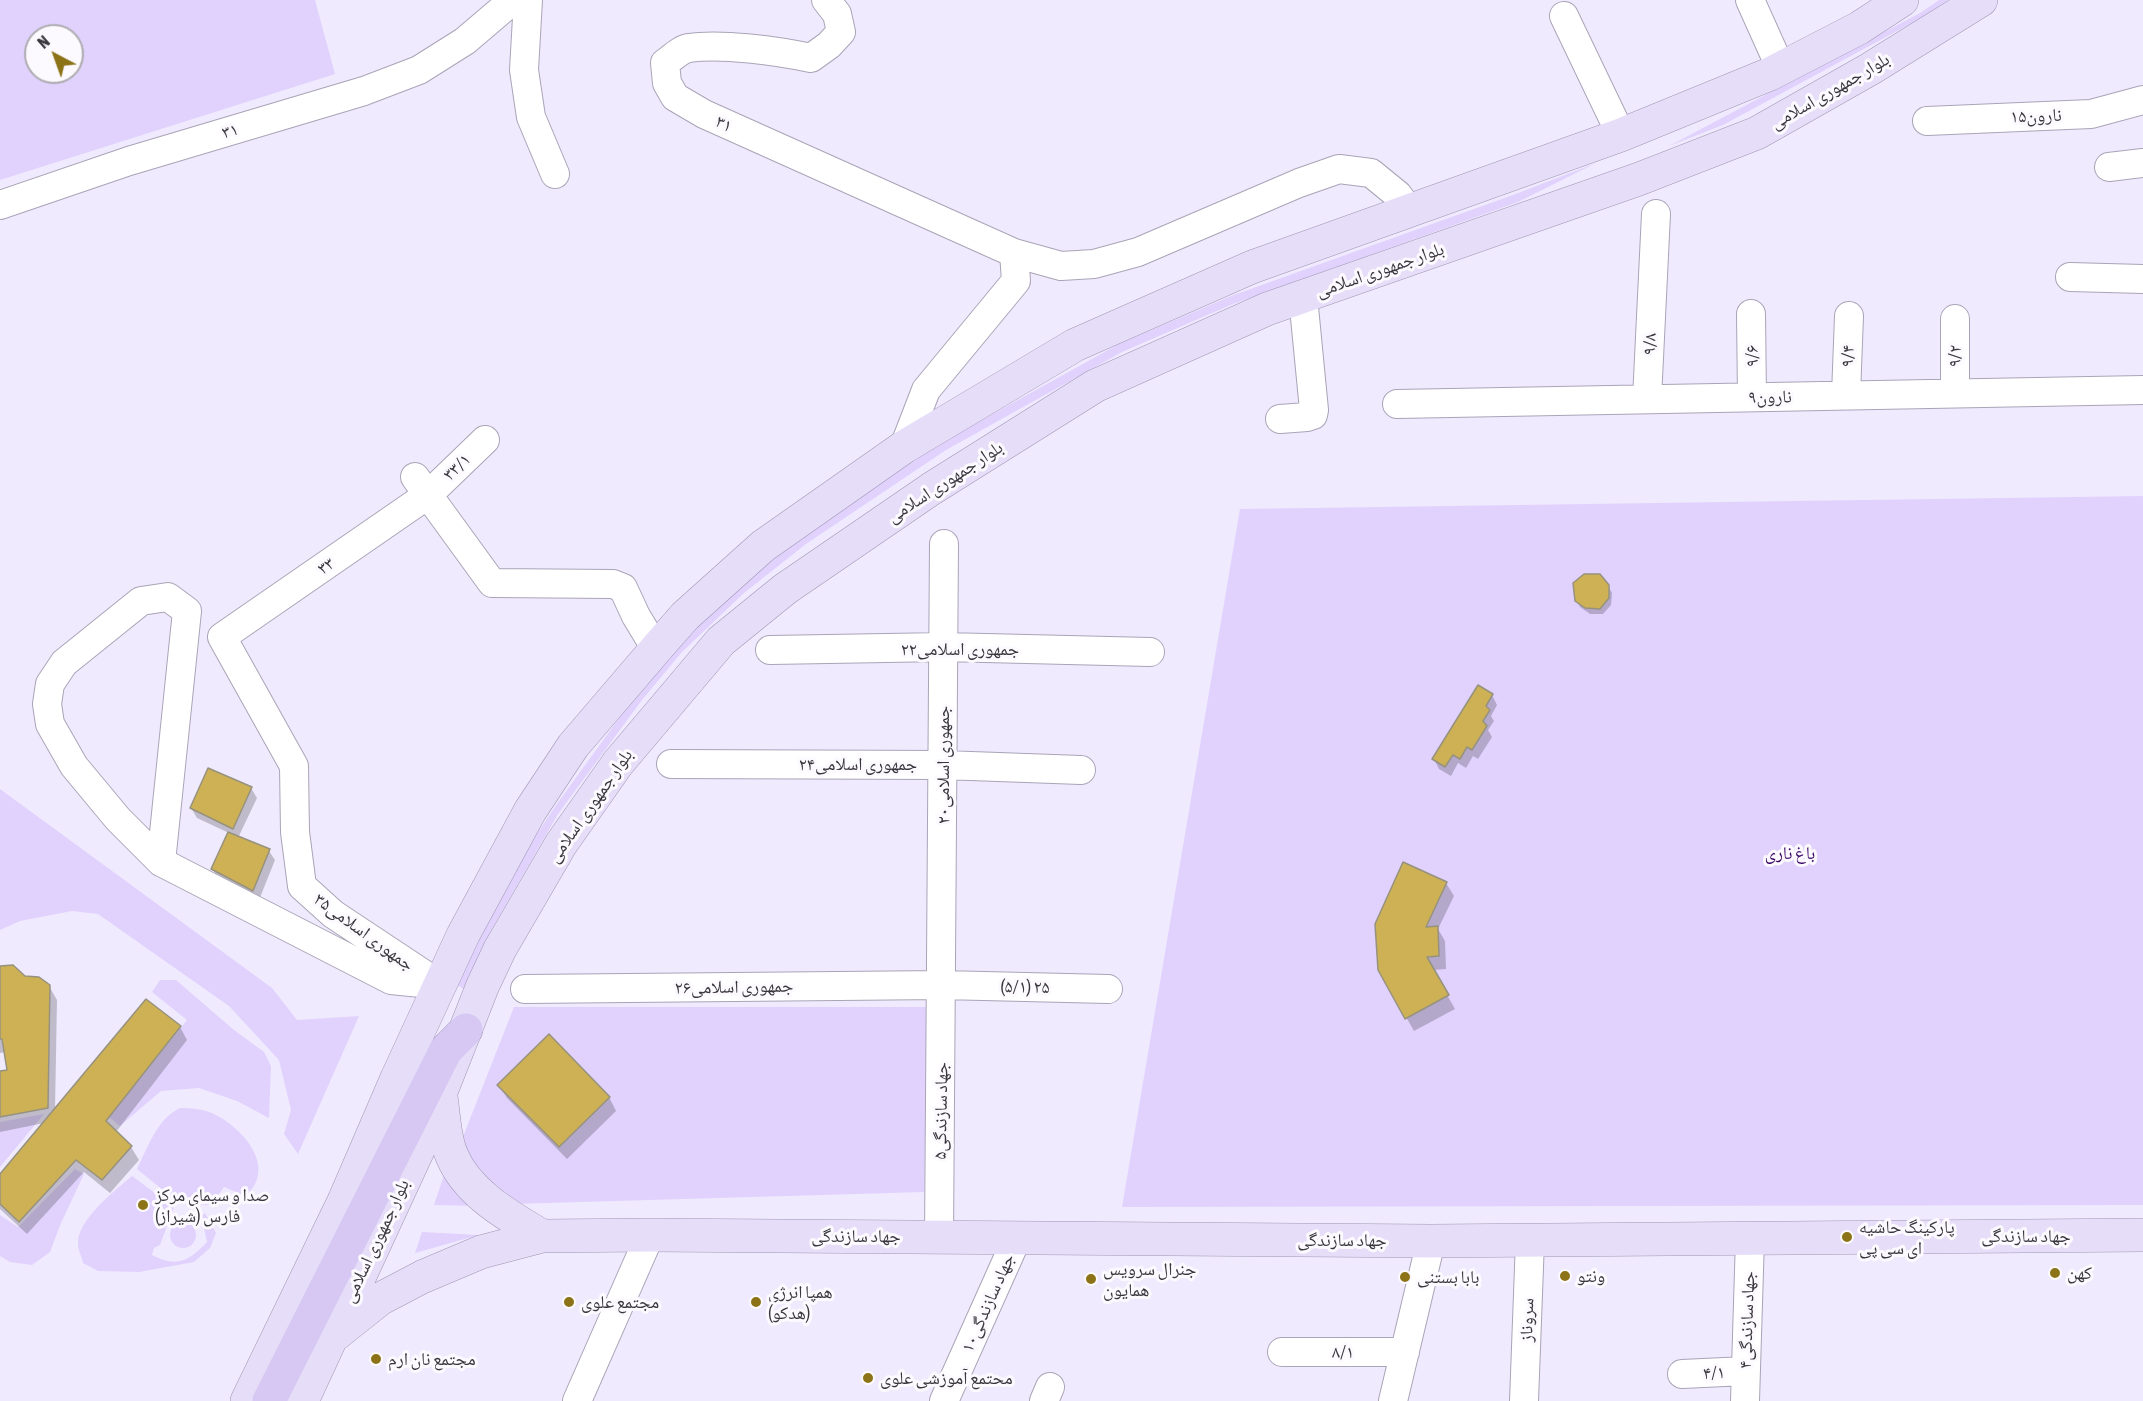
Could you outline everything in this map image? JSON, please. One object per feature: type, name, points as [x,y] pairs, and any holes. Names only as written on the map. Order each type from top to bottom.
[{"type":"highway","points":[[268,1401],[446,1050],[466,1030]]},
{"type":"main road","points":[[246,1401],[344,1201],[397,1078],[463,935],[530,811],[573,746],[656,649],[686,616],[763,546],[904,447],[1075,345],[1252,267],[1621,135],[1780,69],[1859,28],[1902,0]]},
{"type":"main road","name":"بلوار جمهوری اسلامی","points":[[302,1401],[441,1096],[483,985],[500,949],[561,844],[624,754],[721,641],[785,590],[931,489],[1095,386],[1267,309],[1639,179],[1758,133],[1870,69],[1981,0]]},
{"type":"main road","points":[[1621,135],[1639,179]]},
{"type":"main road","points":[[441,1096],[452,1155],[459,1169],[470,1183],[502,1211],[542,1236]]},
{"type":"main road","name":"جهاد سازندگی","points":[[332,1337],[380,1299],[422,1277],[481,1252],[542,1236],[1431,1241],[2143,1235]]},
{"type":"street","name":"۳۱","points":[[0,205],[129,161],[364,91],[419,69],[465,41],[506,6],[509,0]]},
{"type":"street","points":[[528,0],[524,70],[531,117],[555,174]]},
{"type":"street","name":"۳۱","points":[[826,0],[837,15],[841,32],[829,45],[811,58],[792,54],[722,48],[686,48],[665,63],[667,83],[675,97],[735,130],[1014,253]]},
{"type":"street","points":[[1750,0],[1780,69]]},
{"type":"street","points":[[1564,16],[1621,135]]},
{"type":"street","name":"نارون۱۵","points":[[1927,121],[2091,114],[2143,100]]},
{"type":"street","points":[[2109,167],[2143,163]]},
{"type":"street","points":[[904,447],[926,390],[1016,281],[1014,253],[1062,266],[1094,264],[1138,252],[1299,183],[1339,169],[1371,173],[1398,195],[1409,210]]},
{"type":"street","name":"۹/۸","points":[[1647,399],[1656,214]]},
{"type":"street","points":[[2070,277],[2143,279]]},
{"type":"street","points":[[1280,419],[1307,417],[1313,414],[1314,410],[1303,297]]},
{"type":"street","name":"۹/۶","points":[[1751,314],[1752,397]]},
{"type":"street","name":"۹/۴","points":[[1846,395],[1849,316]]},
{"type":"street","name":"۹/۲","points":[[1955,319],[1955,393]]},
{"type":"street","name":"نارون۹","points":[[1397,405],[2143,390]]},
{"type":"street","name":"۳۳/۱","points":[[422,486],[485,440]]},
{"type":"street","points":[[422,486],[492,583],[613,584],[623,588],[636,616],[656,649]]},
{"type":"street","name":"۳۳","points":[[222,638],[422,486]]},
{"type":"street","name":"جمهوری اسلامی۲۰","points":[[942,985],[944,544]]},
{"type":"street","points":[[161,862],[186,611],[168,597],[141,601],[64,663],[51,684],[47,704],[50,724],[74,766],[118,819],[161,862],[392,980],[441,985]]},
{"type":"street","name":"جمهوری اسلامی۳۵","points":[[222,638],[294,766],[295,832],[302,886],[333,914],[441,985]]},
{"type":"street","name":"جمهوری اسلامی۲۲","points":[[770,650],[944,647],[1150,652]]},
{"type":"street","name":"جمهوری اسلامی۲۴","points":[[671,764],[943,765],[1082,770]]},
{"type":"street","name":"جمهوری اسلامی۲۶","points":[[525,989],[942,985]]},
{"type":"street","name":"(۵/۱) ۲۵","points":[[942,985],[1108,989]]},
{"type":"street","name":"جهاد سازندگی۵","points":[[939,1237],[942,985]]},
{"type":"street","points":[[577,1401],[650,1235]]},
{"type":"street","name":"جهاد سازندگی۱۰","points":[[944,1401],[1017,1238]]},
{"type":"street","name":"جهاد سازندگی۴","points":[[1745,1401],[1750,1238]]},
{"type":"street","name":"سروناز","points":[[1524,1401],[1530,1240]]},
{"type":"street","points":[[1393,1401],[1431,1241]]},
{"type":"street","name":"۸/۱","points":[[1282,1352],[1405,1352]]},
{"type":"street","name":"۴/۱","points":[[1682,1374],[1746,1371]]},
{"type":"green space","points":[[0,0],[315,0],[335,74],[0,180]]},
{"type":"green space","points":[[1939,0],[1948,0],[1923,17],[1723,125],[1669,146],[1920,13]]},
{"type":"green space","points":[[1596,163],[1518,202],[1233,304],[1122,352],[946,450],[806,544],[744,593],[682,652],[642,700],[558,814],[490,932],[466,990],[457,985],[527,848],[636,695],[674,649],[733,593],[799,538],[942,442],[1119,344],[1231,296]]},
{"type":"green space","name":"باغ ناری","points":[[2143,496],[2143,1205],[1122,1207],[1240,509]]},
{"type":"green space","points":[[0,789],[272,988],[297,1020],[359,1016],[298,1154],[284,1134],[291,1110],[279,1060],[229,1006],[98,914],[72,911],[20,921],[0,930]]},
{"type":"green space","points":[[160,980],[176,980],[234,1030],[264,1052],[271,1066],[269,1118],[237,1101],[199,1088],[161,1091],[120,1126],[109,1117],[187,1020],[152,992]]},
{"type":"green space","points":[[514,1007],[928,1007],[924,1192],[512,1204],[457,1152]]},
{"type":"green space","points":[[180,1108],[212,1113],[223,1119],[252,1148],[257,1160],[258,1172],[255,1184],[246,1196],[224,1187],[211,1205],[179,1203],[137,1169],[159,1126]]},
{"type":"green space","points":[[44,1114],[0,1167],[0,1122]]},
{"type":"green space","points":[[448,1163],[477,1206],[434,1205]]},
{"type":"green space","points":[[75,1169],[84,1174],[50,1252],[32,1265],[10,1262],[0,1256],[0,1215],[18,1227]]},
{"type":"green space","points":[[132,1176],[174,1207],[160,1245],[154,1248],[152,1255],[176,1262],[194,1254],[207,1242],[204,1228],[197,1219],[205,1213],[216,1233],[210,1248],[194,1262],[139,1272],[98,1271],[83,1263],[78,1245],[83,1226],[98,1207]]},
{"type":"green space","points":[[183,1222],[193,1225],[196,1235],[193,1245],[183,1248],[173,1245],[170,1235],[173,1225]]},
{"type":"green space","points":[[422,1232],[479,1235],[415,1253]]},
{"type":"building","points":[[1584,574],[1600,574],[1609,585],[1609,598],[1600,609],[1585,608],[1575,601],[1573,583]]},
{"type":"building","points":[[1478,685],[1493,694],[1486,706],[1490,710],[1483,721],[1487,726],[1472,750],[1467,747],[1460,759],[1453,755],[1445,767],[1432,759]]},
{"type":"building","points":[[208,768],[252,787],[233,829],[190,808]]},
{"type":"building","points":[[228,832],[270,849],[253,891],[211,869]]},
{"type":"building","points":[[1403,862],[1447,882],[1426,927],[1438,926],[1439,956],[1427,957],[1449,995],[1405,1019],[1378,970],[1375,924]]},
{"type":"building","points":[[13,965],[25,976],[39,977],[50,985],[48,1108],[0,1117],[0,1071],[7,1070],[2,1039],[0,1039],[0,966]]},
{"type":"building","points":[[146,999],[181,1026],[106,1121],[132,1146],[102,1180],[76,1160],[19,1222],[0,1204],[0,1174]]},
{"type":"building","points":[[549,1034],[610,1097],[559,1147],[497,1085]]},
{"type":"place","name":"صدا و سیمای مرکز فارس (شیراز)","points":[[143,1205]]},
{"type":"place","name":"پارکینگ حاشیه ای سی پی","points":[[1847,1237]]},
{"type":"place","name":"کهن","points":[[2055,1273]]},
{"type":"place","name":"ونتو","points":[[1565,1276]]},
{"type":"place","name":"بابا بستنی","points":[[1405,1277]]},
{"type":"place","name":"جنرال سرویس همایون","points":[[1091,1279]]},
{"type":"place","name":"مجتمع علوی","points":[[569,1302]]},
{"type":"place","name":"همپا انرژی (هدکو)","points":[[756,1302]]},
{"type":"place","name":"مجتمع نان ارم","points":[[376,1359]]},
{"type":"place","name":"محتمع آموزشی علوی","points":[[868,1378]]}]
